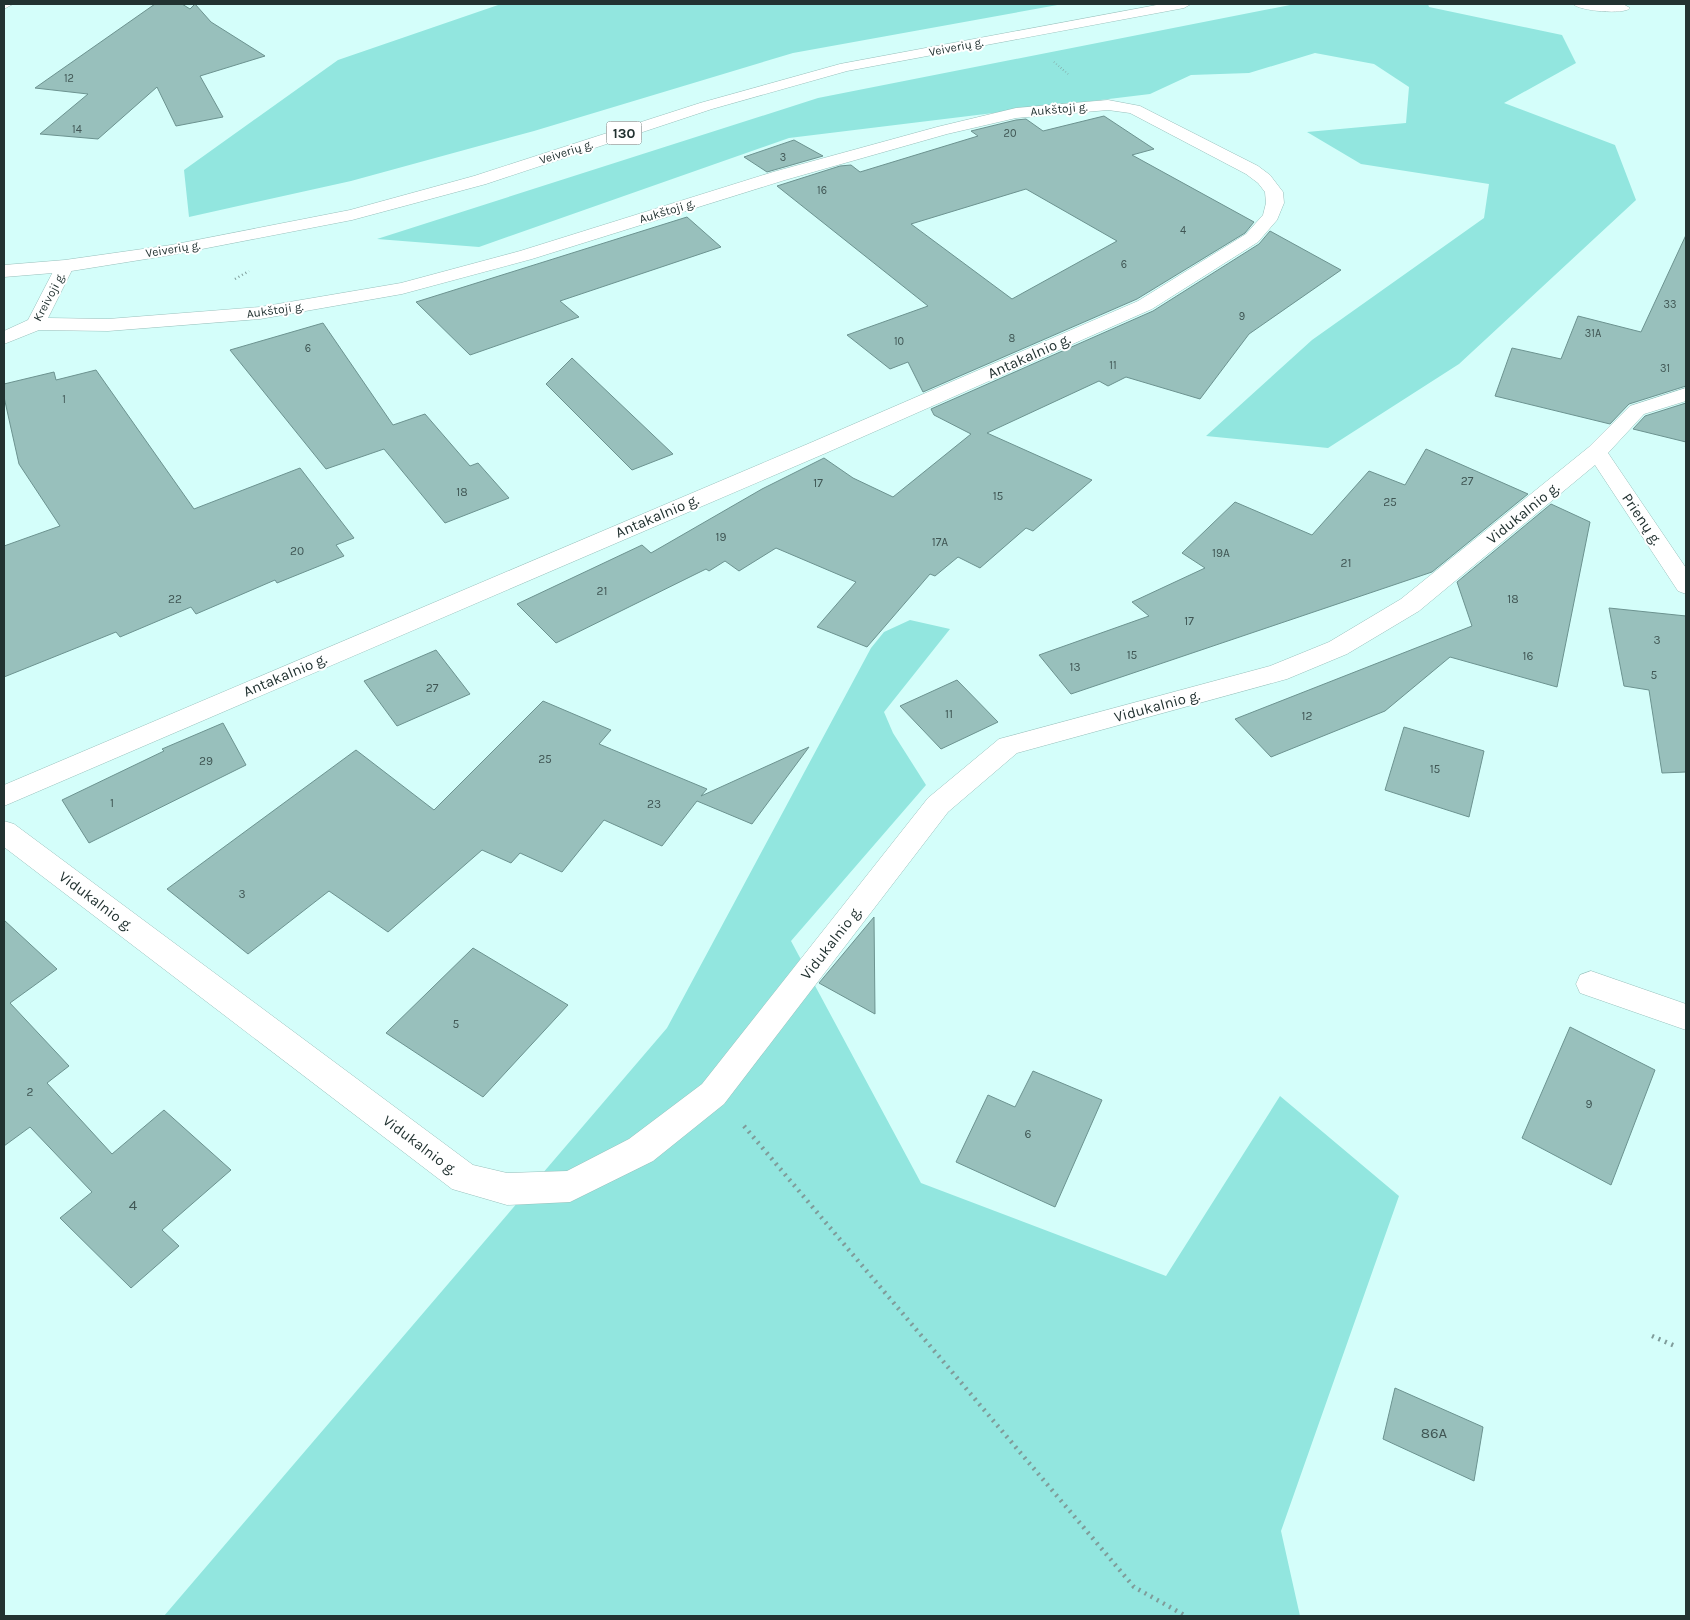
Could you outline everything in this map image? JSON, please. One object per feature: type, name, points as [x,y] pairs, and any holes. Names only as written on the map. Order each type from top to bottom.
[{"type":"street","name":"Veiverių g.","points":[[4,271],[65,266],[190,247],[352,215],[480,180],[706,106],[845,68],[1184,4]]},
{"type":"street","points":[[1580,4],[1623,8]]},
{"type":"street","name":"Aukštoji g.","points":[[36,324],[117,324],[260,313],[402,288],[526,255],[779,176],[943,130],[1016,113],[1061,108],[1108,106],[1134,109],[1252,170],[1274,192]]},
{"type":"street","name":"Antakalnio g.","points":[[4,796],[800,456],[1145,305],[1252,238],[1271,216],[1275,202],[1274,192]]},
{"type":"street","name":"Kreivoji g.","points":[[4,338],[36,324],[65,266]]},
{"type":"street","name":"Vidukalnio g.","points":[[4,832],[464,1178],[507,1189],[570,1186],[641,1150],[713,1094],[938,805],[1008,746],[1278,673],[1338,648],[1410,605],[1597,452],[1637,410],[1686,394]]},
{"type":"street","name":"Prienų g.","points":[[1597,452],[1686,586]]},
{"type":"street","points":[[1591,984],[1686,1017]]},
{"type":"path","points":[[713,1094],[734,1114],[1134,1587],[1186,1616]]},
{"type":"path","points":[[1652,1336],[1675,1346]]},
{"type":"shaded area","points":[[501,4],[1063,4],[793,53],[534,131],[351,181],[189,217],[184,170],[338,60]]},
{"type":"shaded area","points":[[1295,4],[1428,4],[1429,7],[1562,35],[1576,63],[1504,103],[1615,145],[1636,200],[1459,364],[1328,448],[1206,436],[1312,340],[1484,218],[1489,184],[1361,164],[1307,132],[1406,123],[1409,87],[1374,64],[1315,53],[1249,73],[1191,75],[1150,94],[789,138],[479,247],[377,239],[818,98]]},
{"type":"shaded area","points":[[910,620],[950,629],[884,712],[893,733],[926,785],[791,941],[921,1183],[1166,1276],[1280,1096],[1399,1196],[1281,1531],[1300,1616],[164,1616],[667,1028],[871,648],[884,632]]},
{"type":"building","points":[[155,4],[182,4],[190,9],[195,4],[211,22],[265,56],[200,76],[223,117],[176,126],[157,87],[98,139],[40,134],[88,94],[35,88]]},
{"type":"building","points":[[1104,116],[1154,149],[1132,155],[1254,222],[1245,233],[1137,299],[923,392],[908,362],[890,369],[847,335],[928,306],[777,186],[840,166],[851,165],[860,172],[978,136],[971,131],[1016,120],[1026,119],[1043,131]],"holes":[[[1026,189],[1117,241],[1012,299],[911,224]]]},
{"type":"building","points":[[794,140],[823,156],[767,172],[744,157]]},
{"type":"building","points":[[687,217],[721,247],[560,301],[579,317],[470,355],[416,302]]},
{"type":"building","points":[[1270,231],[1341,270],[1249,334],[1200,399],[1126,377],[1108,386],[1099,381],[987,433],[1092,480],[1033,531],[1026,528],[980,568],[958,557],[935,576],[930,574],[867,647],[817,627],[856,582],[776,548],[739,571],[725,561],[709,571],[706,569],[556,643],[517,604],[642,545],[651,553],[762,489],[824,458],[853,478],[893,497],[971,434],[934,415],[931,409],[1153,311],[1259,244]]},
{"type":"building","points":[[1686,235],[1686,386],[1629,404],[1610,424],[1495,396],[1512,348],[1561,359],[1578,316],[1641,332]]},
{"type":"building","points":[[323,323],[393,425],[425,414],[470,466],[478,463],[509,498],[445,523],[384,449],[326,469],[230,350]]},
{"type":"building","points":[[572,358],[673,454],[632,470],[546,384]]},
{"type":"building","points":[[96,370],[194,509],[300,468],[354,538],[336,545],[344,556],[277,583],[275,580],[196,614],[191,607],[120,637],[116,632],[4,677],[4,546],[60,526],[19,464],[4,397],[4,384],[54,372],[56,380]]},
{"type":"building","points":[[1686,403],[1686,442],[1633,429],[1645,416]]},
{"type":"building","points":[[1426,449],[1528,494],[1432,572],[1071,694],[1039,655],[1149,616],[1132,602],[1205,568],[1182,553],[1235,502],[1312,535],[1369,471],[1405,485]]},
{"type":"building","points":[[1551,504],[1590,522],[1557,687],[1450,657],[1385,711],[1271,757],[1235,719],[1472,626],[1457,582]]},
{"type":"building","points":[[1609,608],[1686,616],[1686,772],[1662,773],[1649,690],[1624,686]]},
{"type":"building","points":[[436,650],[470,694],[397,726],[364,681]]},
{"type":"building","points":[[957,680],[998,722],[941,749],[900,706]]},
{"type":"building","points":[[543,701],[611,730],[599,744],[707,789],[701,796],[809,747],[752,824],[697,801],[662,846],[604,820],[562,872],[520,853],[511,863],[482,850],[388,932],[329,891],[248,954],[167,889],[356,750],[434,810]]},
{"type":"building","points":[[223,723],[246,765],[89,843],[62,800],[164,751],[162,749]]},
{"type":"building","points":[[1404,727],[1484,751],[1469,817],[1385,790]]},
{"type":"building","points":[[874,917],[875,1014],[819,983]]},
{"type":"building","points":[[4,920],[57,969],[10,1003],[69,1066],[47,1083],[112,1154],[164,1110],[231,1170],[162,1230],[179,1246],[131,1288],[60,1218],[92,1192],[30,1127],[4,1146]]},
{"type":"building","points":[[473,948],[568,1005],[483,1097],[386,1033]]},
{"type":"building","points":[[1570,1027],[1655,1070],[1611,1185],[1522,1138]]},
{"type":"building","points":[[1033,1071],[1102,1100],[1055,1207],[956,1162],[988,1095],[1015,1107]]},
{"type":"building","points":[[1395,1388],[1483,1427],[1474,1481],[1383,1439]]}]
